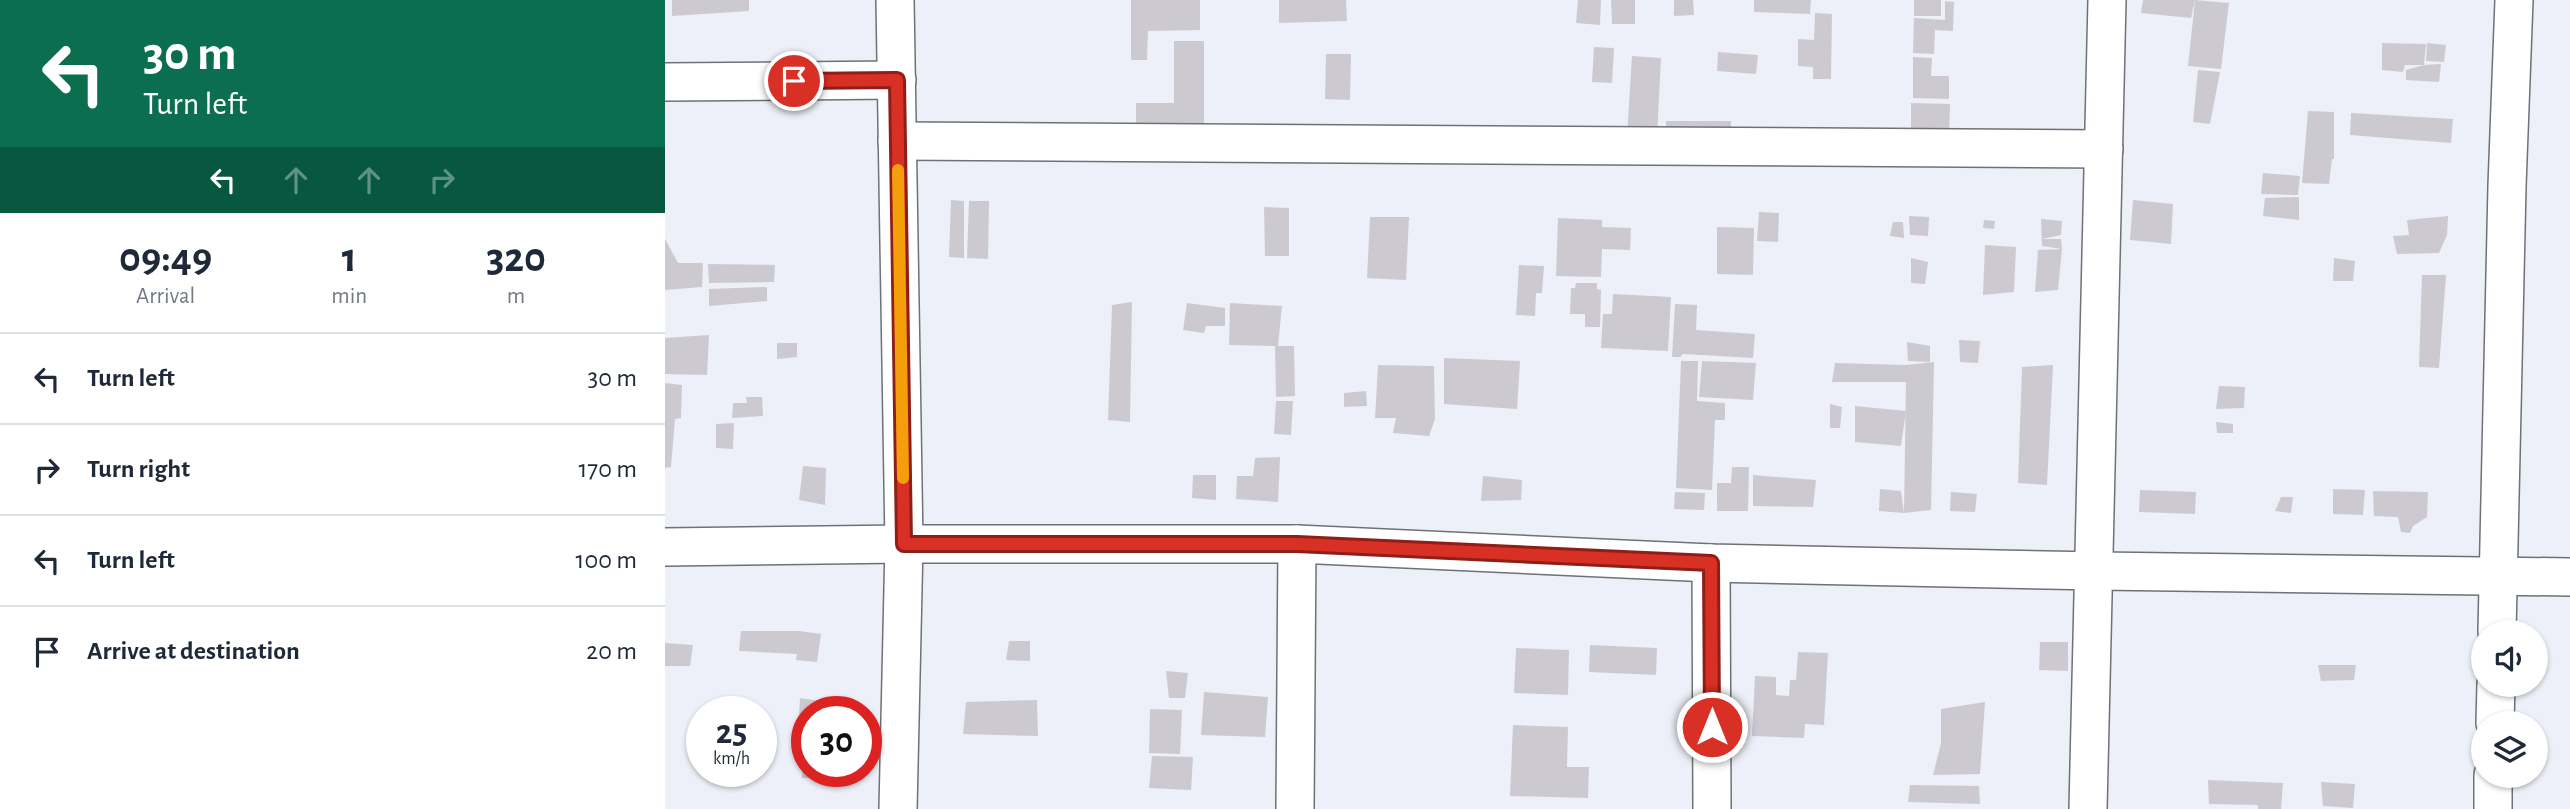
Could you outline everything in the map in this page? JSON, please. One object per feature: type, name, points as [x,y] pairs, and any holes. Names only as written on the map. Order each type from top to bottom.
[{"type":"street","points":[[895,0],[904,544],[898,809]]},
{"type":"street","points":[[2088,809],[2107,0]]},
{"type":"street","points":[[2497,620],[2514,0]]},
{"type":"street","points":[[665,82],[897,80]]},
{"type":"street","points":[[897,141],[2104,149]]},
{"type":"street","points":[[665,547],[1297,544],[1711,563],[2570,577]]},
{"type":"street","points":[[1295,809],[1297,544]]},
{"type":"street","points":[[1711,563],[1713,809]]},
{"type":"street","points":[[2493,788],[2493,809]]},
{"type":"building","points":[[672,0],[749,0],[749,11],[672,16]]},
{"type":"building","points":[[1131,0],[1200,0],[1200,30],[1148,31],[1147,60],[1131,60]]},
{"type":"building","points":[[1279,0],[1346,0],[1347,21],[1279,23]]},
{"type":"building","points":[[1578,0],[1601,0],[1600,25],[1576,23]]},
{"type":"building","points":[[1611,0],[1635,0],[1635,24],[1612,24]]},
{"type":"building","points":[[1674,0],[1693,0],[1694,15],[1674,16]]},
{"type":"building","points":[[1754,0],[1811,0],[1810,14],[1754,12]]},
{"type":"building","points":[[1914,0],[1941,0],[1941,16],[1914,16]]},
{"type":"building","points":[[2143,0],[2195,0],[2191,18],[2141,13]]},
{"type":"building","points":[[2195,0],[2229,3],[2221,69],[2188,66]]},
{"type":"building","points":[[1945,1],[1954,2],[1953,31],[1935,30],[1934,54],[1913,53],[1914,18],[1945,20]]},
{"type":"building","points":[[1815,13],[1832,14],[1831,79],[1813,79],[1813,67],[1798,66],[1798,39],[1814,40]]},
{"type":"building","points":[[1174,41],[1204,41],[1204,134],[1136,135],[1136,103],[1174,103]]},
{"type":"building","points":[[2382,43],[2426,44],[2424,65],[2405,65],[2403,72],[2382,70]]},
{"type":"building","points":[[2427,43],[2446,45],[2444,62],[2426,61]]},
{"type":"building","points":[[1594,47],[1614,48],[1612,83],[1592,82]]},
{"type":"building","points":[[1718,52],[1758,55],[1756,74],[1717,71]]},
{"type":"building","points":[[1326,54],[1351,54],[1350,100],[1325,99]]},
{"type":"building","points":[[1632,56],[1661,58],[1657,138],[1627,136]]},
{"type":"building","points":[[1913,57],[1932,58],[1931,76],[1949,76],[1949,99],[1913,98]]},
{"type":"building","points":[[2441,64],[2439,82],[2406,80],[2406,70]]},
{"type":"building","points":[[2198,70],[2220,72],[2210,124],[2193,122]]},
{"type":"building","points":[[1911,103],[1950,104],[1949,141],[1911,141]]},
{"type":"building","points":[[2308,111],[2334,112],[2334,159],[2329,184],[2302,183]]},
{"type":"building","points":[[2351,113],[2453,119],[2451,143],[2350,135]]},
{"type":"building","points":[[1666,121],[1731,121],[1731,143],[1666,143]]},
{"type":"building","points":[[2263,173],[2300,176],[2298,195],[2261,194]]},
{"type":"building","points":[[2299,197],[2299,220],[2263,216],[2265,198]]},
{"type":"building","points":[[951,200],[964,201],[964,258],[949,257]]},
{"type":"building","points":[[2133,200],[2173,204],[2171,244],[2130,240]]},
{"type":"building","points":[[969,201],[989,201],[988,259],[967,258]]},
{"type":"building","points":[[1264,207],[1289,208],[1289,256],[1265,256]]},
{"type":"building","points":[[1759,212],[1779,213],[1778,242],[1757,241]]},
{"type":"building","points":[[1909,216],[1929,217],[1928,236],[1910,235]]},
{"type":"building","points":[[2448,216],[2447,235],[2439,253],[2397,254],[2393,236],[2409,235],[2407,220]]},
{"type":"building","points":[[1370,217],[1409,217],[1406,280],[1367,278]]},
{"type":"building","points":[[1558,218],[1602,220],[1602,227],[1631,228],[1630,250],[1602,249],[1601,277],[1556,276]]},
{"type":"building","points":[[2041,219],[2062,221],[2061,235],[2042,239],[2061,239],[2062,249],[2042,246]]},
{"type":"building","points":[[1984,220],[1995,221],[1994,229],[1983,228]]},
{"type":"building","points":[[1893,222],[1903,222],[1904,238],[1890,236]]},
{"type":"building","points":[[1717,227],[1754,228],[1753,275],[1717,274]]},
{"type":"building","points":[[665,239],[678,263],[703,263],[702,287],[665,290]]},
{"type":"building","points":[[1985,245],[2016,247],[2014,292],[1983,295]]},
{"type":"building","points":[[2062,249],[2058,290],[2035,292],[2038,250]]},
{"type":"building","points":[[1911,258],[1928,262],[1925,284],[1911,283]]},
{"type":"building","points":[[2334,258],[2355,261],[2353,281],[2333,281]]},
{"type":"building","points":[[708,264],[775,265],[774,282],[709,283]]},
{"type":"building","points":[[1519,265],[1544,266],[1542,293],[1536,293],[1535,316],[1516,315]]},
{"type":"building","points":[[2422,275],[2446,275],[2439,368],[2419,367]]},
{"type":"building","points":[[1576,283],[1597,283],[1597,289],[1601,290],[1600,327],[1585,327],[1585,314],[1570,314],[1571,288],[1575,288]]},
{"type":"building","points":[[767,287],[767,301],[709,306],[709,289]]},
{"type":"building","points":[[1613,294],[1671,297],[1668,351],[1601,348],[1603,314],[1612,314]]},
{"type":"building","points":[[1132,302],[1130,422],[1108,420],[1112,305]]},
{"type":"building","points":[[1187,303],[1225,308],[1225,326],[1206,326],[1204,333],[1183,330]]},
{"type":"building","points":[[1230,303],[1282,306],[1278,346],[1294,346],[1295,396],[1276,397],[1275,346],[1229,345]]},
{"type":"building","points":[[1675,304],[1697,305],[1696,330],[1755,334],[1753,358],[1683,354],[1680,357],[1672,357]]},
{"type":"building","points":[[709,335],[707,375],[665,374],[665,338]]},
{"type":"building","points":[[1959,340],[1980,341],[1978,363],[1960,362]]},
{"type":"building","points":[[1907,342],[1930,346],[1930,362],[1908,361]]},
{"type":"building","points":[[777,343],[797,343],[797,357],[777,359]]},
{"type":"building","points":[[1444,358],[1520,361],[1517,409],[1444,404]]},
{"type":"building","points":[[1681,361],[1698,361],[1697,401],[1725,403],[1725,420],[1715,420],[1712,490],[1676,488]]},
{"type":"building","points":[[1702,361],[1756,363],[1753,400],[1699,397]]},
{"type":"building","points":[[1934,362],[1931,510],[1904,513],[1906,382],[1832,382],[1835,363],[1906,365]]},
{"type":"building","points":[[1378,365],[1434,366],[1435,419],[1429,436],[1393,433],[1396,418],[1375,418]]},
{"type":"building","points":[[2053,365],[2047,485],[2018,483],[2022,367]]},
{"type":"building","points":[[665,383],[682,385],[681,418],[675,419],[671,467],[665,468]]},
{"type":"building","points":[[2219,386],[2245,387],[2244,408],[2216,409]]},
{"type":"building","points":[[1366,391],[1367,406],[1344,407],[1344,393]]},
{"type":"building","points":[[746,397],[762,397],[763,416],[732,418],[733,403],[747,403]]},
{"type":"building","points":[[1276,401],[1293,401],[1291,435],[1274,434]]},
{"type":"building","points":[[1830,404],[1842,407],[1840,428],[1830,428]]},
{"type":"building","points":[[1855,406],[1906,411],[1901,446],[1855,442]]},
{"type":"building","points":[[2216,422],[2233,424],[2233,433],[2217,433]]},
{"type":"building","points":[[734,423],[733,449],[716,448],[716,424]]},
{"type":"building","points":[[1280,457],[1278,502],[1236,499],[1237,476],[1253,476],[1255,458]]},
{"type":"building","points":[[803,466],[826,468],[825,505],[799,500]]},
{"type":"building","points":[[1732,467],[1749,467],[1748,511],[1717,511],[1717,483],[1731,483]]},
{"type":"building","points":[[1193,475],[1216,475],[1216,500],[1192,498]]},
{"type":"building","points":[[1753,475],[1816,480],[1813,507],[1753,506]]},
{"type":"building","points":[[1483,476],[1522,480],[1521,500],[1481,501]]},
{"type":"building","points":[[1880,489],[1901,491],[1904,513],[1879,511]]},
{"type":"building","points":[[2333,489],[2365,490],[2363,515],[2333,514]]},
{"type":"building","points":[[2140,490],[2196,492],[2195,514],[2139,512]]},
{"type":"building","points":[[2373,491],[2428,492],[2427,517],[2413,526],[2410,533],[2401,532],[2398,517],[2374,516]]},
{"type":"building","points":[[1675,492],[1705,493],[1704,510],[1674,509]]},
{"type":"building","points":[[1951,492],[1977,494],[1975,512],[1950,511]]},
{"type":"building","points":[[2281,497],[2293,497],[2291,513],[2275,511]]},
{"type":"building","points":[[741,631],[799,631],[821,634],[817,662],[796,660],[797,654],[739,651]]},
{"type":"building","points":[[1009,641],[1030,641],[1030,661],[1006,660]]},
{"type":"building","points":[[2040,642],[2068,642],[2068,671],[2039,670]]},
{"type":"building","points":[[665,643],[693,645],[690,666],[665,666]]},
{"type":"building","points":[[1590,645],[1657,648],[1656,675],[1589,672]]},
{"type":"building","points":[[1516,648],[1569,650],[1568,695],[1514,693]]},
{"type":"building","points":[[1798,652],[1828,653],[1824,725],[1805,724],[1804,738],[1752,736],[1755,676],[1776,677],[1776,695],[1789,696],[1790,680],[1796,680]]},
{"type":"building","points":[[2318,665],[2356,665],[2354,680],[2321,681]]},
{"type":"building","points":[[1166,671],[1188,673],[1185,698],[1169,698]]},
{"type":"building","points":[[1204,692],[1268,697],[1265,737],[1201,735]]},
{"type":"building","points":[[1037,700],[1038,736],[963,734],[966,702]]},
{"type":"building","points":[[1985,702],[1980,774],[1933,775],[1941,743],[1941,709]]},
{"type":"building","points":[[1150,709],[1182,710],[1180,754],[1149,753]]},
{"type":"building","points":[[1513,725],[1568,727],[1567,767],[1589,767],[1588,798],[1510,796]]},
{"type":"building","points":[[1152,756],[1193,757],[1191,790],[1149,788]]},
{"type":"building","points":[[2208,780],[2283,783],[2281,809],[2258,809],[2258,805],[2209,804]]},
{"type":"building","points":[[2321,782],[2355,784],[2353,808],[2323,806]]},
{"type":"building","points":[[1910,785],[1979,786],[1980,804],[1908,802]]},
{"type":"slow traffic","points":[[898,170],[903,478]]},
{"type":"route","points":[[794,81],[897,80],[904,544],[1297,544],[1711,563],[1712,727]]}]
